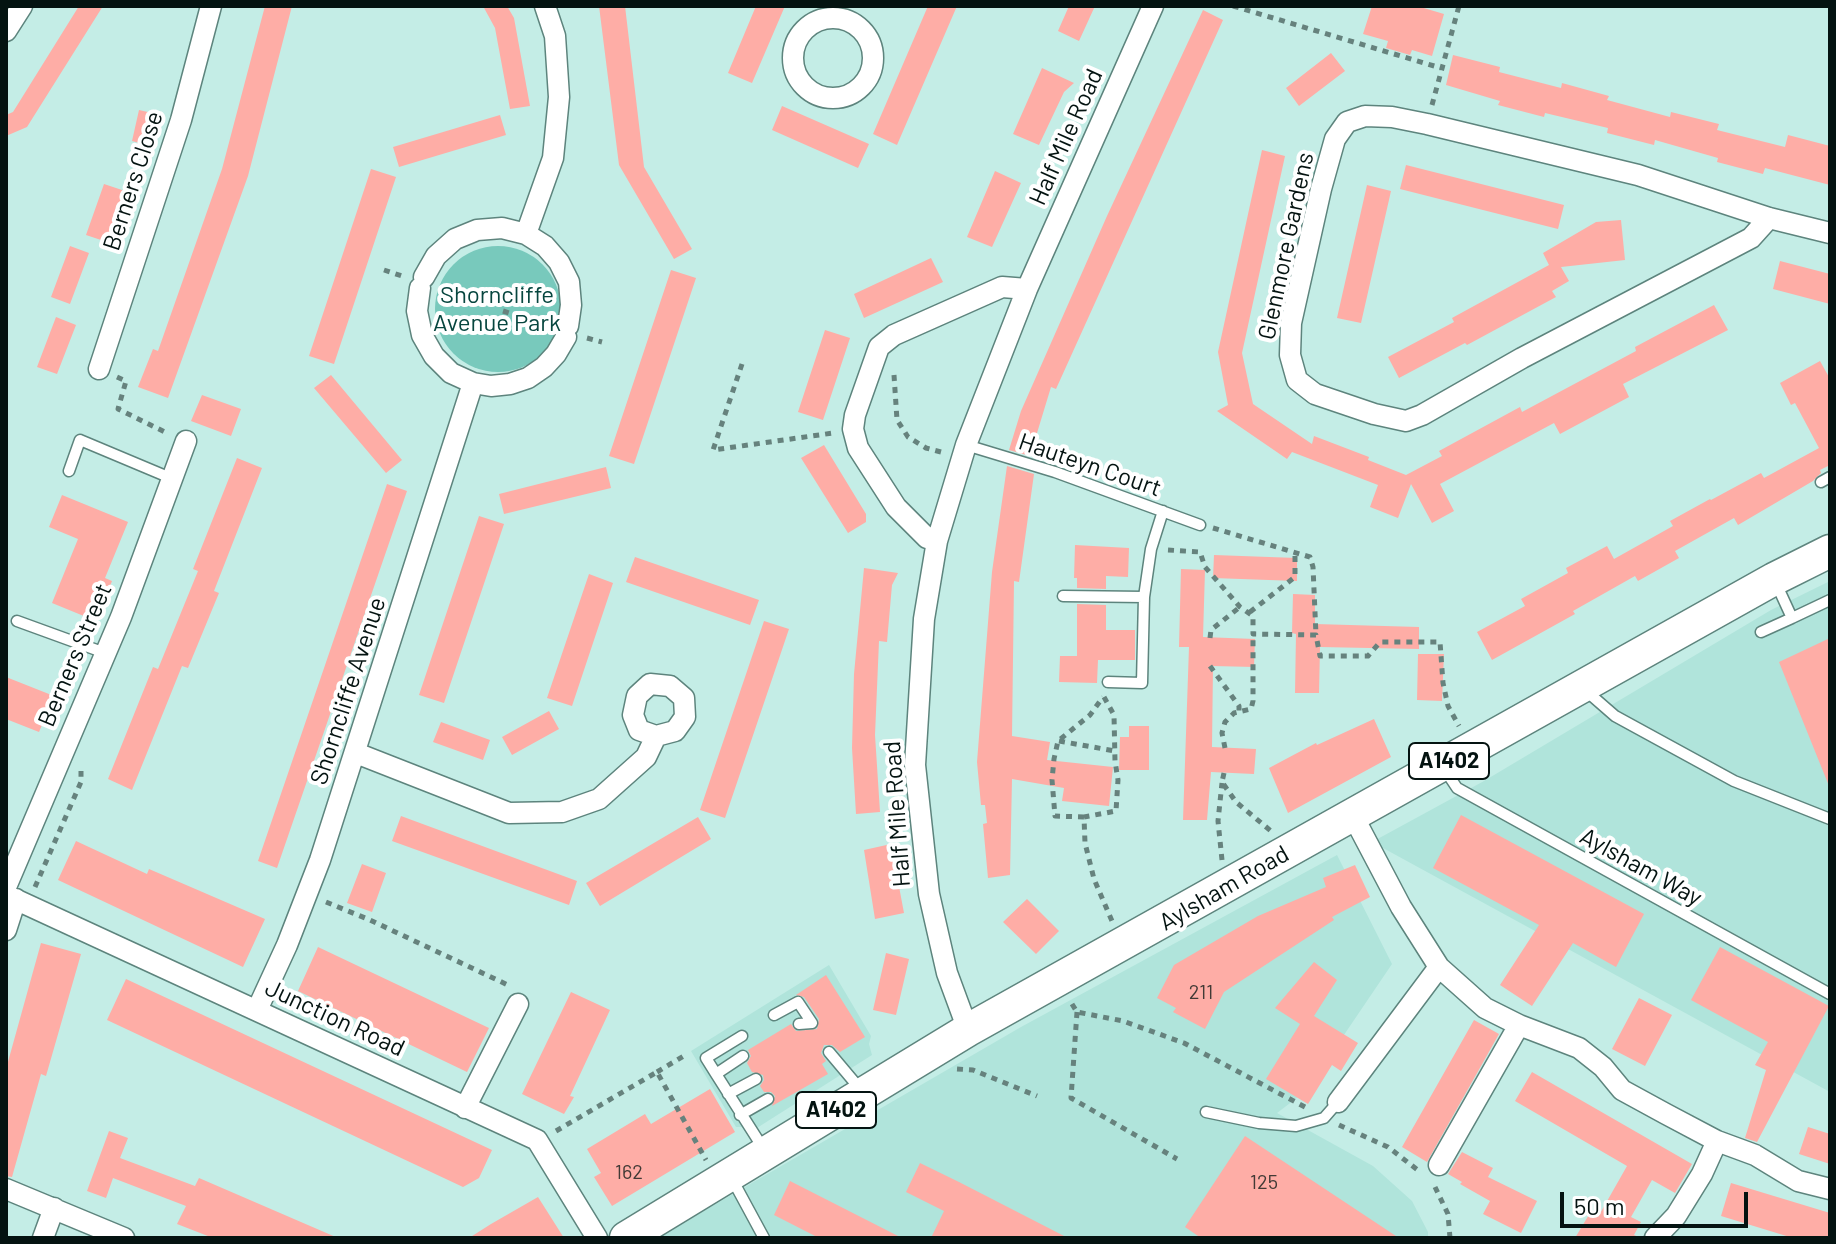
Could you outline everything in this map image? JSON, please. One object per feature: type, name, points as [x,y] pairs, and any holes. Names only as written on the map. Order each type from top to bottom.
[{"type":"main road","name":"Aylsham Road","points":[[626,1238],[968,1030],[1774,579],[1830,551]]},
{"type":"street","points":[[6,31],[22,6]]},
{"type":"street","name":"Berners Close","points":[[99,369],[176,135],[211,6]]},
{"type":"street","points":[[526,234],[553,158],[559,97],[555,36],[545,6]]},
{"type":"street","name":"Half Mile Road","points":[[968,1030],[947,973],[929,894],[915,765],[924,619],[937,541],[966,445],[1027,289],[1153,6]]},
{"type":"street","points":[[857,14],[873,56],[870,73],[861,87],[850,94],[836,98],[813,93],[797,75],[793,60],[794,47],[801,32],[811,23],[857,14]]},
{"type":"street","name":"Glenmore Gardens","points":[[1769,218],[1751,238],[1406,421],[1315,394],[1297,380],[1290,355],[1291,323],[1335,139],[1347,122],[1365,116],[1392,117],[1427,124],[1638,175],[1769,218],[1830,233]]},
{"type":"street","points":[[502,228],[526,234],[545,246],[559,262],[569,282],[571,305],[567,332],[556,354],[528,378],[491,386],[473,383],[451,373],[434,356],[422,335],[417,311],[422,282],[436,256],[455,239],[477,230],[502,228]]},
{"type":"street","points":[[937,541],[927,538],[896,507],[858,448],[853,429],[855,415],[879,347],[894,335],[1002,287],[1027,289]]},
{"type":"street","name":"Shorncliffe Avenue","points":[[257,1010],[307,894],[356,753],[473,383]]},
{"type":"street","name":"Berners Street","points":[[6,930],[9,893],[186,441]]},
{"type":"street","points":[[356,753],[509,813],[562,812],[599,799],[646,757],[656,736]]},
{"type":"street","points":[[1352,814],[1401,907],[1439,967],[1485,1008],[1579,1048],[1603,1067],[1622,1090],[1717,1141],[1755,1155],[1798,1181],[1830,1189]]},
{"type":"street","name":"Junction Road","points":[[9,893],[537,1140]]},
{"type":"street","points":[[1331,1110],[1439,967]]},
{"type":"street","points":[[465,1108],[518,1004]]},
{"type":"street","points":[[1430,1173],[1519,1025]]},
{"type":"street","points":[[537,1140],[597,1238]]},
{"type":"street","points":[[1655,1238],[1676,1216],[1702,1174],[1717,1141]]},
{"type":"street","points":[[6,1189],[124,1238]]},
{"type":"street","points":[[43,1238],[54,1208]]},
{"type":"lane","points":[[69,471],[80,440],[173,479]]},
{"type":"lane","name":"Hauteyn Court","points":[[966,445],[1024,461],[1200,525]]},
{"type":"lane","points":[[1108,682],[1142,683],[1144,597],[1151,549],[1163,511]]},
{"type":"lane","points":[[1774,579],[1792,618]]},
{"type":"lane","points":[[1063,596],[1144,597]]},
{"type":"lane","points":[[1761,632],[1830,600]]},
{"type":"lane","points":[[17,621],[105,653]]},
{"type":"lane","points":[[1583,688],[1615,716],[1734,781],[1830,819]]},
{"type":"lane","name":"Aylsham Way","points":[[1442,765],[1457,788],[1830,994]]},
{"type":"lane","points":[[774,1015],[798,1002],[812,1023],[799,1024]]},
{"type":"lane","points":[[742,1036],[706,1058],[767,1153]]},
{"type":"lane","points":[[716,1074],[743,1056]]},
{"type":"lane","points":[[824,1067],[831,1056],[864,1093]]},
{"type":"lane","points":[[728,1094],[756,1079]]},
{"type":"lane","points":[[740,1115],[768,1099]]},
{"type":"lane","points":[[1206,1112],[1259,1123],[1296,1126],[1331,1110]]},
{"type":"lane","points":[[724,1179],[764,1238]]},
{"type":"path","points":[[1233,6],[1441,68]]},
{"type":"path","points":[[1427,124],[1459,6]]},
{"type":"path","points":[[894,335],[898,356],[893,382],[897,420],[908,437],[926,448],[942,452]]},
{"type":"path","points":[[742,364],[713,450],[853,429]]},
{"type":"path","points":[[99,369],[126,381],[118,409],[186,441]]},
{"type":"path","points":[[1200,525],[1310,557],[1320,656],[1368,656],[1380,642],[1440,642],[1448,706],[1471,748]]},
{"type":"path","points":[[1151,549],[1200,552],[1205,567],[1240,607],[1253,616],[1253,701],[1251,709],[1234,713],[1225,722],[1222,733],[1225,748]]},
{"type":"path","points":[[1250,612],[1295,577],[1295,554]]},
{"type":"path","points":[[1210,638],[1211,630],[1240,607]]},
{"type":"path","points":[[1253,634],[1316,635]]},
{"type":"path","points":[[1210,666],[1239,706],[1239,712]]},
{"type":"path","points":[[1104,696],[1114,715],[1115,751],[1118,780],[1116,811],[1084,817],[1055,816],[1052,780],[1058,741],[1090,715],[1104,696]]},
{"type":"path","points":[[1058,741],[1115,751]]},
{"type":"path","points":[[1224,773],[1218,847],[1227,885]]},
{"type":"path","points":[[1222,782],[1252,818],[1293,848]]},
{"type":"path","points":[[1084,817],[1085,843],[1094,879],[1114,925]]},
{"type":"path","points":[[307,894],[370,920],[523,993],[518,1004]]},
{"type":"path","points":[[1067,996],[1077,1012],[1071,1098],[1177,1159]]},
{"type":"path","points":[[1077,1012],[1123,1021],[1184,1043],[1331,1110],[1430,1173],[1448,1214],[1450,1238]]},
{"type":"path","points":[[537,1140],[687,1054]]},
{"type":"path","points":[[922,1057],[961,1070],[973,1070],[1037,1096]]},
{"type":"path","points":[[657,1072],[724,1179]]},
{"type":"shaded area","points":[[1830,581],[1830,1092],[1372,842],[1484,781],[1771,610]]},
{"type":"shaded area","points":[[1337,855],[1392,964],[1306,1091],[1277,1113],[1373,1166],[1412,1201],[1428,1238],[657,1238],[1021,1027]]},
{"type":"shaded area","points":[[829,965],[871,1036],[869,1044],[872,1055],[749,1133],[742,1127],[736,1127],[691,1051]]},
{"type":"green space","name":"Shorncliffe Avenue Park","points":[[498,246],[522,251],[543,264],[556,285],[561,309],[556,333],[543,354],[522,367],[498,372],[474,367],[453,354],[440,333],[435,309],[440,285],[453,264],[474,251]]},
{"type":"building","points":[[79,6],[103,6],[27,127],[6,136],[6,115],[13,112]]},
{"type":"building","points":[[265,6],[292,6],[248,176],[168,398],[138,387],[153,349],[158,351],[222,169]]},
{"type":"building","points":[[483,6],[507,6],[514,18],[530,106],[510,109],[495,28]]},
{"type":"building","points":[[599,6],[625,6],[644,167],[692,249],[674,259],[619,165]]},
{"type":"building","points":[[756,6],[785,6],[752,83],[728,73]]},
{"type":"building","points":[[928,6],[957,6],[897,145],[873,134]]},
{"type":"building","points":[[1069,6],[1095,6],[1079,41],[1058,31]]},
{"type":"building","points":[[1372,6],[1417,6],[1444,14],[1432,56],[1412,50],[1410,55],[1386,48],[1388,41],[1363,34]]},
{"type":"building","points":[[1203,10],[1223,20],[1056,389],[1051,387],[1030,456],[1009,450],[1021,411]]},
{"type":"building","points":[[1331,53],[1345,71],[1299,106],[1286,88]]},
{"type":"building","points":[[1453,55],[1500,67],[1499,72],[1561,88],[1562,83],[1609,96],[1607,100],[1670,117],[1671,112],[1719,124],[1717,130],[1785,147],[1788,135],[1830,146],[1830,185],[1765,168],[1763,174],[1655,140],[1654,145],[1607,133],[1608,128],[1498,105],[1500,101],[1446,85]]},
{"type":"building","points":[[1042,68],[1074,83],[1064,92],[1039,145],[1013,134]]},
{"type":"building","points":[[782,106],[869,144],[858,168],[772,130]]},
{"type":"building","points":[[139,110],[161,115],[154,147],[132,141]]},
{"type":"building","points":[[500,115],[506,135],[399,167],[393,147]]},
{"type":"building","points":[[1262,150],[1285,156],[1242,353],[1253,404],[1312,444],[1314,436],[1406,475],[1442,456],[1439,451],[1520,407],[1522,412],[1714,305],[1728,330],[1623,384],[1629,397],[1560,434],[1554,423],[1440,484],[1454,511],[1432,523],[1411,484],[1398,518],[1370,507],[1378,485],[1292,452],[1287,459],[1217,411],[1228,405],[1218,352]]},
{"type":"building","points":[[1406,165],[1564,205],[1558,229],[1400,189]]},
{"type":"building","points":[[371,169],[396,177],[334,364],[309,356]]},
{"type":"building","points":[[995,171],[1021,183],[992,247],[967,237]]},
{"type":"building","points":[[104,184],[125,191],[107,242],[86,235]]},
{"type":"building","points":[[1367,185],[1391,191],[1361,323],[1337,318]]},
{"type":"building","points":[[1621,220],[1625,260],[1561,267],[1569,281],[1552,291],[1556,297],[1399,378],[1388,357],[1549,265],[1543,253],[1596,222]]},
{"type":"building","points":[[70,246],[89,253],[70,304],[51,297]]},
{"type":"building","points":[[931,258],[943,282],[864,318],[854,294]]},
{"type":"building","points":[[1780,261],[1830,274],[1830,304],[1773,289]]},
{"type":"building","points":[[671,270],[696,278],[634,464],[609,456]]},
{"type":"building","points":[[56,317],[76,325],[57,374],[37,367]]},
{"type":"building","points":[[825,330],[850,338],[823,420],[798,412]]},
{"type":"building","points":[[1820,361],[1830,379],[1830,469],[1828,466],[1820,470],[1821,473],[1813,481],[1738,525],[1734,518],[1675,551],[1679,558],[1638,581],[1635,576],[1492,660],[1477,632],[1525,606],[1521,599],[1568,573],[1566,568],[1607,546],[1614,559],[1673,526],[1670,521],[1710,499],[1761,473],[1764,478],[1819,448],[1795,403],[1791,405],[1780,383]]},
{"type":"building","points":[[331,375],[402,460],[386,473],[314,388]]},
{"type":"building","points":[[202,395],[241,409],[231,436],[191,421]]},
{"type":"building","points":[[824,445],[866,514],[866,522],[848,533],[801,458]]},
{"type":"building","points":[[237,458],[262,468],[214,591],[219,593],[188,668],[182,666],[132,790],[108,779],[153,667],[158,669],[198,571],[193,569]]},
{"type":"building","points":[[1007,466],[1034,474],[1019,582],[1014,581],[1012,736],[1050,742],[1047,760],[1113,767],[1109,806],[1062,801],[1064,788],[1012,779],[1010,875],[988,878],[983,824],[987,823],[985,805],[981,805],[977,762],[992,572]]},
{"type":"building","points":[[606,467],[611,488],[504,514],[499,494]]},
{"type":"building","points":[[387,484],[407,491],[277,868],[258,861]]},
{"type":"building","points":[[62,495],[128,522],[105,578],[112,581],[96,621],[52,603],[78,539],[49,527]]},
{"type":"building","points":[[479,516],[504,524],[444,703],[419,695]]},
{"type":"building","points":[[1075,545],[1129,548],[1128,577],[1106,576],[1106,589],[1077,588],[1077,578],[1074,578]]},
{"type":"building","points":[[1214,555],[1297,558],[1297,581],[1213,578]]},
{"type":"building","points":[[635,557],[759,600],[750,625],[626,582]]},
{"type":"building","points":[[864,568],[898,573],[892,585],[887,642],[879,641],[875,735],[880,812],[856,814],[852,748],[854,674]]},
{"type":"building","points":[[1181,569],[1205,570],[1203,637],[1255,639],[1254,667],[1213,666],[1212,747],[1256,749],[1254,774],[1211,772],[1207,820],[1183,820],[1189,647],[1179,647]]},
{"type":"building","points":[[589,574],[613,583],[572,706],[547,698]]},
{"type":"building","points":[[1293,594],[1315,595],[1315,624],[1419,627],[1419,649],[1320,647],[1319,693],[1295,693]]},
{"type":"building","points":[[1077,604],[1106,605],[1106,630],[1135,630],[1135,660],[1098,660],[1097,683],[1059,682],[1060,656],[1077,656]]},
{"type":"building","points":[[764,621],[789,629],[725,818],[700,810]]},
{"type":"building","points":[[1830,638],[1830,786],[1829,786],[1779,662]]},
{"type":"building","points":[[1418,654],[1444,654],[1442,701],[1417,700]]},
{"type":"building","points":[[6,677],[54,696],[39,732],[6,719]]},
{"type":"building","points":[[549,711],[559,729],[512,755],[502,737]]},
{"type":"building","points":[[1374,719],[1391,757],[1288,813],[1269,768],[1316,743]]},
{"type":"building","points":[[441,722],[490,740],[483,760],[433,742]]},
{"type":"building","points":[[1129,726],[1149,726],[1149,770],[1119,770],[1120,737],[1129,737]]},
{"type":"building","points":[[1461,815],[1644,914],[1616,967],[1573,943],[1532,1006],[1500,985],[1539,925],[1433,868]]},
{"type":"building","points":[[401,816],[577,881],[569,905],[392,841]]},
{"type":"building","points":[[698,817],[711,839],[600,906],[586,883]]},
{"type":"building","points":[[76,841],[147,874],[149,869],[265,919],[243,967],[58,880]]},
{"type":"building","points":[[891,844],[904,913],[875,919],[864,850]]},
{"type":"building","points":[[362,864],[386,873],[372,912],[347,903]]},
{"type":"building","points":[[1355,865],[1370,897],[1332,917],[1334,920],[1224,992],[1205,1029],[1173,1012],[1176,1008],[1157,998],[1174,965],[1258,916],[1326,887],[1323,878]]},
{"type":"building","points":[[1027,899],[1059,931],[1036,954],[1003,922]]},
{"type":"building","points":[[41,943],[81,954],[46,1076],[41,1074],[12,1177],[6,1176],[6,1069]]},
{"type":"building","points":[[318,947],[489,1028],[467,1072],[298,991]]},
{"type":"building","points":[[1720,947],[1829,1006],[1757,1142],[1745,1138],[1766,1070],[1755,1065],[1768,1042],[1691,1000]]},
{"type":"building","points":[[886,953],[909,959],[896,1015],[873,1010]]},
{"type":"building","points":[[1314,962],[1337,980],[1314,1016],[1358,1043],[1341,1071],[1332,1065],[1308,1104],[1266,1079],[1300,1024],[1275,1008]]},
{"type":"building","points":[[826,975],[865,1037],[840,1052],[832,1045],[824,1045],[821,1053],[826,1061],[822,1064],[828,1074],[772,1106],[775,1096],[764,1092],[760,1086],[763,1075],[752,1072],[747,1063],[751,1056],[748,1050],[791,1024],[796,1031],[817,1029],[819,1019],[804,997],[796,995]]},
{"type":"building","points":[[126,979],[492,1150],[479,1178],[463,1187],[107,1020]]},
{"type":"building","points":[[571,992],[610,1010],[564,1114],[522,1094]]},
{"type":"building","points":[[1639,998],[1672,1015],[1645,1066],[1612,1049]]},
{"type":"building","points":[[1474,1020],[1499,1034],[1427,1162],[1402,1147]]},
{"type":"building","points":[[1532,1072],[1692,1164],[1675,1193],[1652,1180],[1631,1217],[1641,1222],[1634,1235],[1641,1238],[1575,1238],[1590,1213],[1598,1217],[1627,1166],[1515,1101]]},
{"type":"building","points":[[710,1089],[735,1132],[612,1206],[594,1177],[601,1173],[587,1149],[645,1114],[651,1124]]},
{"type":"building","points":[[1808,1127],[1830,1134],[1830,1164],[1799,1154]]},
{"type":"building","points":[[109,1131],[128,1138],[120,1158],[195,1186],[199,1178],[338,1238],[213,1238],[177,1224],[186,1206],[113,1178],[106,1198],[87,1191]]},
{"type":"building","points":[[1245,1136],[1399,1238],[1201,1238],[1185,1227]]},
{"type":"building","points":[[1462,1152],[1493,1168],[1488,1177],[1537,1201],[1521,1233],[1483,1214],[1490,1201],[1448,1174]]},
{"type":"building","points":[[920,1163],[1068,1238],[931,1238],[944,1211],[906,1192]]},
{"type":"building","points":[[790,1181],[902,1238],[819,1238],[774,1215]]},
{"type":"building","points":[[1731,1183],[1830,1213],[1830,1238],[1793,1238],[1721,1216]]},
{"type":"building","points":[[538,1197],[564,1238],[469,1238],[491,1224]]}]
